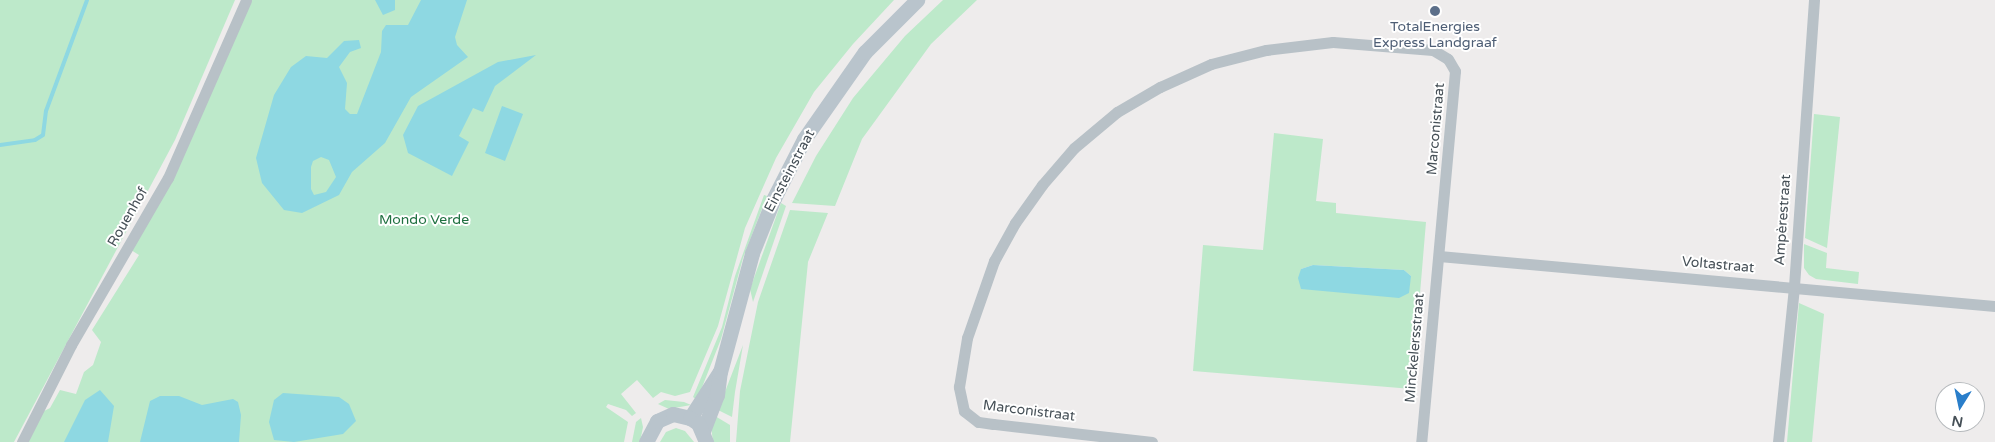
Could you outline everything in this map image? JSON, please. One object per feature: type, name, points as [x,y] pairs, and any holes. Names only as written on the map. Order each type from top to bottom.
[{"type":"main road","name":"Einsteinstraat","points":[[705,436],[717,396],[720,372],[752,253],[784,177],[804,139],[865,52],[917,0]]},
{"type":"main road","name":"Einsteinstraat","points":[[690,418],[720,372]]},
{"type":"main road","points":[[646,442],[650,429],[664,417],[682,415],[690,418],[705,436]]},
{"type":"street","name":"Rouenhof","points":[[22,442],[71,345],[168,178],[246,0]]},
{"type":"street","name":"Ampèrestraat","points":[[1778,442],[1794,286],[1814,0]]},
{"type":"street","name":"Marconistraat","points":[[1152,442],[978,422],[964,411],[959,397],[963,361],[974,314],[1004,242],[1042,185],[1067,155],[1117,112],[1160,87],[1197,70],[1266,50],[1333,42],[1436,51],[1452,63],[1456,80],[1439,256]]},
{"type":"street","name":"Voltastraat","points":[[1439,256],[1794,286],[1995,306]]},
{"type":"street","name":"Minckelersstraat","points":[[1422,442],[1439,256]]},
{"type":"green space","points":[[0,0],[235,0],[175,140],[14,442],[0,442]]},
{"type":"green space","name":"Mondo Verde","points":[[250,0],[894,0],[853,44],[814,92],[776,158],[745,228],[718,326],[690,392],[675,396],[661,392],[653,398],[637,380],[621,394],[636,413],[632,416],[626,410],[608,404],[606,407],[628,422],[624,442],[25,442],[40,413],[50,408],[60,390],[76,394],[84,372],[93,365],[101,342],[92,330],[139,255],[131,250]]},
{"type":"green space","points":[[943,0],[977,0],[931,44],[862,139],[835,206],[792,203],[816,156],[853,98],[905,36]]},
{"type":"green space","points":[[1814,114],[1840,117],[1827,248],[1805,238]]},
{"type":"green space","points":[[1274,133],[1323,139],[1316,201],[1336,203],[1336,213],[1426,222],[1412,389],[1193,371],[1203,245],[1263,250]],"holes":[[[1313,265],[1404,270],[1411,276],[1301,269]]]},
{"type":"green space","points":[[764,195],[767,196],[743,258],[721,339],[697,400],[693,397],[722,327],[735,276]]},
{"type":"green space","points":[[781,203],[786,206],[753,302],[750,289]]},
{"type":"green space","points":[[790,210],[828,213],[808,262],[790,442],[736,442],[740,391],[758,302]]},
{"type":"green space","points":[[1804,244],[1827,253],[1826,268],[1859,272],[1858,284],[1816,279],[1809,275],[1804,268]]},
{"type":"green space","points":[[1799,303],[1824,314],[1812,442],[1787,442]]},
{"type":"green space","points":[[743,345],[735,392],[732,417],[718,410]]},
{"type":"green space","points":[[665,400],[684,402],[691,405],[669,409],[658,404]]},
{"type":"green space","points":[[715,416],[730,425],[730,442],[713,442],[711,426]]},
{"type":"green space","points":[[641,418],[643,427],[640,442],[632,442],[636,422]]},
{"type":"green space","points":[[676,428],[685,431],[694,442],[660,442],[666,432]]},
{"type":"water","points":[[375,0],[395,0],[395,10],[383,15]]},
{"type":"water","points":[[421,0],[467,0],[455,37],[457,45],[468,57],[411,97],[385,143],[352,172],[339,195],[302,213],[284,210],[262,183],[256,158],[274,95],[291,67],[306,56],[327,58],[344,41],[359,40],[361,48],[350,52],[339,67],[347,83],[345,109],[350,114],[357,114],[381,52],[382,31],[386,25],[408,25]],"holes":[[[321,157],[329,160],[336,177],[326,192],[314,195],[311,189],[311,167],[313,161]]]},
{"type":"water","points":[[536,55],[495,86],[483,112],[473,108],[459,136],[469,142],[452,176],[408,153],[403,135],[418,106],[498,62]]},
{"type":"water","points":[[502,106],[523,114],[505,161],[485,153]]},
{"type":"water","points":[[1313,265],[1404,270],[1411,276],[1409,293],[1399,298],[1301,289],[1298,278],[1301,269]]},
{"type":"water","points":[[100,390],[114,406],[108,442],[64,442],[85,400]]},
{"type":"water","points":[[283,393],[339,397],[349,404],[356,421],[343,434],[294,442],[274,440],[269,422],[274,400]]},
{"type":"water","points":[[160,396],[179,396],[202,405],[233,399],[238,402],[241,415],[239,442],[140,442],[150,401]]},
{"type":"waterway","points":[[0,145],[35,140],[43,135],[46,111],[87,0]]},
{"type":"place","name":"TotalEnergies Express Landgraaf","points":[[1435,11]]}]
